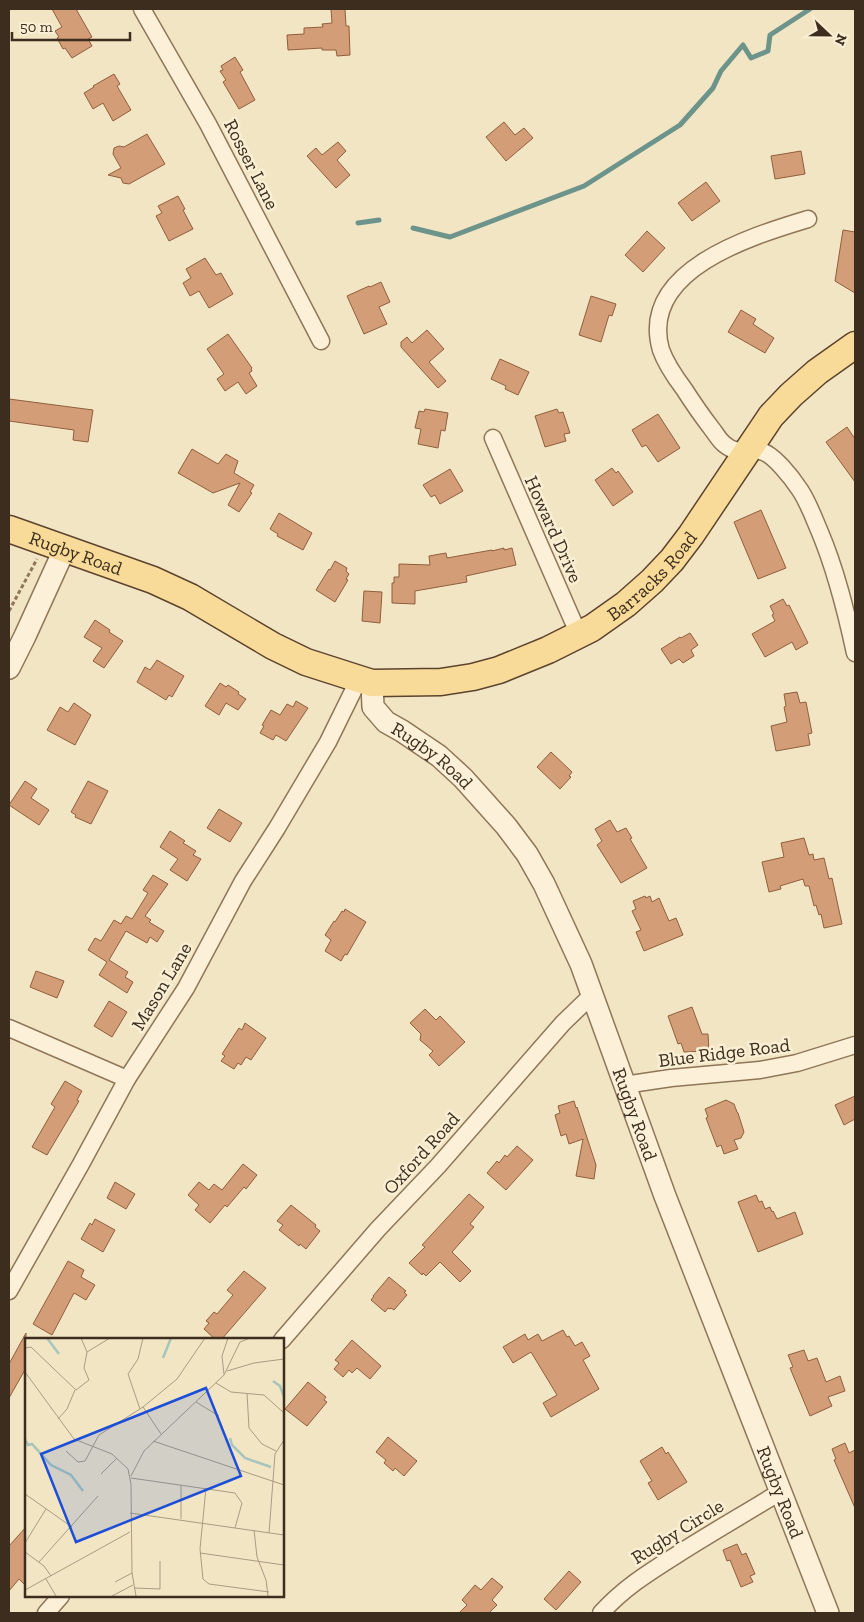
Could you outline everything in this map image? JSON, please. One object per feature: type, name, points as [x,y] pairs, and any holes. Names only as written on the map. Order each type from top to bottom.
[{"type":"main road","name":"Barracks Road","points":[[359,688],[441,682],[473,677],[499,670],[579,635],[626,604],[672,560],[772,416],[791,395],[817,372],[855,345]]},
{"type":"main road","name":"Rugby Road","points":[[9,529],[152,580],[190,597],[273,646],[359,688]]},
{"type":"street","name":"Rosser Lane","points":[[149,11],[321,341]]},
{"type":"street","points":[[808,219],[761,233],[738,243],[711,258],[676,284],[667,297],[661,312],[659,338],[668,366],[723,443],[732,449],[744,452],[759,450],[767,453],[799,489],[811,511],[835,569],[855,653]]},
{"type":"street","name":"Howard Drive","points":[[493,438],[579,635]]},
{"type":"street","points":[[9,668],[64,548]]},
{"type":"street","name":"Rugby Road","points":[[359,688],[386,722],[402,730],[439,756],[463,778],[506,826],[527,854],[548,893],[581,964],[665,1196],[828,1613]]},
{"type":"street","name":"Mason Lane","points":[[10,1285],[81,1164],[127,1079],[186,988],[243,880],[293,802],[359,688]]},
{"type":"street","name":"Oxford Road","points":[[284,1338],[378,1229],[438,1166],[563,1023],[592,994]]},
{"type":"street","points":[[9,1028],[127,1079]]},
{"type":"street","name":"Blue Ridge Road","points":[[624,1085],[797,1064],[855,1045]]},
{"type":"street","name":"Rugby Circle","points":[[602,1613],[614,1599],[634,1582],[725,1524],[780,1492]]},
{"type":"street","points":[[46,1613],[60,1597]]},
{"type":"path","points":[[9,611],[39,556]]},
{"type":"building","points":[[52,9],[76,9],[92,37],[88,39],[92,46],[72,58],[65,48],[63,49],[57,38],[59,37],[55,31],[62,27]]},
{"type":"building","points":[[331,9],[345,9],[346,26],[349,26],[350,55],[337,56],[336,50],[322,50],[322,48],[288,50],[287,35],[304,34],[304,28],[323,27],[322,24],[332,23]]},
{"type":"building","points":[[235,57],[243,70],[240,72],[255,100],[239,109],[223,82],[226,80],[220,71],[223,70],[221,66]]},
{"type":"building","points":[[114,74],[120,84],[117,86],[131,110],[113,121],[103,103],[93,109],[84,93]]},
{"type":"building","points":[[504,122],[515,135],[524,128],[533,138],[506,161],[486,137]]},
{"type":"building","points":[[147,134],[165,164],[129,184],[123,183],[121,178],[108,175],[121,168],[113,154],[114,148],[124,147]]},
{"type":"building","points":[[338,142],[346,151],[337,160],[350,175],[336,188],[307,156],[316,148],[322,155]]},
{"type":"building","points":[[801,151],[805,174],[775,179],[771,156]]},
{"type":"building","points":[[706,182],[720,201],[692,221],[678,203]]},
{"type":"building","points":[[178,196],[193,229],[169,241],[156,216],[162,213],[158,206]]},
{"type":"building","points":[[843,230],[855,232],[855,293],[835,281]]},
{"type":"building","points":[[647,231],[665,248],[643,272],[625,255]]},
{"type":"building","points":[[205,258],[216,275],[221,273],[233,294],[209,308],[199,291],[190,296],[183,283],[191,278],[186,269]]},
{"type":"building","points":[[381,282],[390,302],[379,307],[387,324],[364,334],[347,296]]},
{"type":"building","points":[[591,296],[616,304],[612,316],[609,315],[601,342],[579,335]]},
{"type":"building","points":[[741,310],[756,319],[753,324],[774,338],[765,353],[728,332]]},
{"type":"building","points":[[427,330],[444,349],[429,362],[446,381],[438,388],[401,347],[401,342],[407,337],[412,343]]},
{"type":"building","points":[[228,334],[252,368],[252,371],[249,373],[257,386],[246,394],[238,382],[225,391],[217,379],[224,374],[207,349]]},
{"type":"building","points":[[500,359],[529,372],[518,395],[505,389],[506,386],[491,379]]},
{"type":"building","points":[[9,399],[93,410],[88,442],[73,440],[74,430],[9,421]]},
{"type":"building","points":[[425,409],[448,413],[445,431],[441,430],[438,448],[418,444],[421,429],[415,428],[419,411],[424,412]]},
{"type":"building","points":[[557,409],[559,413],[563,412],[570,433],[564,434],[566,441],[545,447],[535,416]]},
{"type":"building","points":[[658,414],[680,448],[658,462],[646,445],[642,447],[632,430]]},
{"type":"building","points":[[847,427],[855,439],[855,482],[826,442]]},
{"type":"building","points":[[192,449],[218,464],[226,454],[238,461],[234,473],[254,485],[250,492],[252,493],[239,512],[228,505],[240,483],[213,493],[178,473]]},
{"type":"building","points":[[612,468],[616,473],[618,471],[633,492],[613,506],[595,480]]},
{"type":"building","points":[[450,469],[463,491],[440,504],[435,495],[431,497],[423,485]]},
{"type":"building","points":[[761,510],[786,568],[758,579],[734,522]]},
{"type":"building","points":[[279,513],[312,533],[303,550],[277,536],[278,534],[270,529]]},
{"type":"building","points":[[504,548],[504,550],[512,548],[516,565],[466,576],[467,582],[415,591],[415,604],[392,603],[392,583],[394,583],[394,577],[399,577],[399,564],[430,565],[429,556],[446,553],[447,558]]},
{"type":"building","points":[[335,561],[347,568],[346,571],[349,574],[346,579],[348,580],[335,602],[316,590]]},
{"type":"building","points":[[364,591],[382,592],[380,623],[362,621]]},
{"type":"building","points":[[783,599],[787,606],[789,605],[808,643],[796,650],[792,642],[765,657],[752,634],[775,621],[770,606]]},
{"type":"building","points":[[95,620],[123,641],[104,668],[93,661],[102,648],[84,637]]},
{"type":"building","points":[[690,633],[698,645],[691,650],[694,656],[683,663],[679,659],[671,664],[661,649]]},
{"type":"building","points":[[157,660],[184,676],[172,697],[169,695],[166,700],[137,682],[145,667],[150,670]]},
{"type":"building","points":[[220,683],[226,687],[228,685],[246,699],[238,710],[226,703],[219,715],[205,706]]},
{"type":"building","points":[[797,692],[800,703],[806,702],[812,733],[808,734],[810,745],[776,751],[771,726],[787,722],[784,694]]},
{"type":"building","points":[[296,701],[308,708],[286,741],[276,735],[273,740],[260,733],[264,726],[262,725],[271,710],[280,715],[287,704],[293,707]]},
{"type":"building","points":[[74,703],[91,715],[75,745],[47,730],[60,707],[68,712]]},
{"type":"building","points":[[551,752],[572,772],[569,776],[571,777],[560,789],[537,767]]},
{"type":"building","points":[[25,781],[37,789],[31,798],[49,810],[39,825],[9,805]]},
{"type":"building","points":[[88,781],[108,791],[91,824],[75,817],[76,815],[71,812]]},
{"type":"building","points":[[219,809],[242,823],[230,842],[207,828]]},
{"type":"building","points":[[610,820],[617,832],[626,828],[632,838],[630,839],[647,868],[621,883],[597,845],[602,841],[595,829]]},
{"type":"building","points":[[170,831],[185,841],[183,843],[196,851],[193,855],[201,859],[187,881],[170,870],[178,859],[160,847]]},
{"type":"building","points":[[804,838],[809,855],[813,854],[814,860],[824,858],[829,879],[832,878],[842,924],[824,928],[821,914],[819,915],[816,905],[814,906],[809,886],[805,886],[803,879],[780,886],[781,889],[769,892],[762,862],[784,857],[781,843]]},
{"type":"building","points":[[153,875],[168,884],[145,916],[151,920],[149,922],[164,931],[157,942],[150,937],[147,943],[126,931],[109,960],[128,972],[125,977],[133,982],[127,993],[99,975],[107,962],[88,950],[95,938],[101,941],[114,920],[121,924],[126,916],[132,919],[148,893],[143,890]]},
{"type":"building","points":[[645,896],[646,898],[650,896],[652,902],[659,898],[669,921],[676,918],[683,935],[644,951],[636,932],[641,930],[632,911],[636,909],[633,901]]},
{"type":"building","points":[[345,909],[366,922],[347,955],[345,954],[341,961],[325,951],[331,940],[325,935]]},
{"type":"building","points":[[36,971],[64,981],[57,998],[30,987]]},
{"type":"building","points":[[109,1001],[127,1012],[112,1037],[94,1026]]},
{"type":"building","points":[[692,1007],[702,1034],[708,1034],[709,1051],[684,1052],[681,1043],[678,1044],[668,1016]]},
{"type":"building","points":[[425,1009],[436,1020],[440,1016],[465,1042],[439,1066],[429,1055],[433,1051],[420,1040],[421,1034],[410,1023]]},
{"type":"building","points":[[245,1023],[266,1038],[251,1060],[246,1057],[241,1065],[238,1063],[234,1069],[221,1061],[225,1056],[222,1054],[239,1028],[242,1030]]},
{"type":"building","points":[[65,1081],[82,1091],[77,1100],[79,1101],[47,1155],[32,1147],[55,1107],[51,1104]]},
{"type":"building","points":[[855,1096],[855,1119],[844,1125],[835,1105]]},
{"type":"building","points":[[726,1100],[734,1104],[744,1132],[741,1138],[734,1140],[738,1149],[724,1154],[721,1145],[717,1147],[706,1118],[708,1117],[705,1109]]},
{"type":"building","points":[[574,1101],[596,1165],[594,1179],[576,1176],[583,1139],[569,1144],[566,1134],[561,1136],[555,1115],[560,1113],[558,1106]]},
{"type":"building","points":[[517,1146],[533,1160],[506,1190],[487,1173],[497,1161],[499,1163],[505,1155],[507,1157]]},
{"type":"building","points":[[243,1164],[257,1175],[246,1189],[244,1187],[210,1223],[195,1210],[199,1205],[188,1195],[199,1182],[209,1190],[214,1184],[222,1190]]},
{"type":"building","points":[[115,1182],[135,1194],[126,1209],[107,1198]]},
{"type":"building","points":[[469,1194],[484,1207],[470,1224],[474,1227],[452,1252],[471,1271],[460,1282],[440,1262],[426,1276],[423,1273],[422,1275],[409,1263],[425,1247],[422,1245]]},
{"type":"building","points":[[756,1195],[759,1202],[762,1201],[765,1209],[770,1207],[777,1219],[795,1212],[803,1234],[758,1252],[738,1202]]},
{"type":"building","points":[[291,1205],[316,1225],[315,1227],[320,1231],[306,1249],[300,1244],[299,1246],[279,1230],[283,1225],[277,1221]]},
{"type":"building","points":[[95,1219],[115,1230],[103,1252],[81,1239],[90,1223],[92,1225]]},
{"type":"building","points":[[68,1261],[84,1270],[81,1277],[95,1285],[86,1300],[74,1293],[52,1335],[33,1324]]},
{"type":"building","points":[[244,1271],[266,1288],[223,1338],[214,1338],[204,1329],[209,1323],[206,1321],[214,1312],[217,1314],[233,1295],[227,1290]]},
{"type":"building","points":[[389,1277],[406,1291],[404,1292],[407,1295],[394,1310],[388,1308],[385,1312],[371,1300]]},
{"type":"building","points":[[563,1330],[575,1346],[582,1342],[590,1356],[583,1360],[599,1389],[551,1417],[543,1403],[557,1395],[531,1352],[513,1363],[503,1347],[525,1334],[528,1340],[538,1334],[542,1341]]},
{"type":"building","points":[[26,1333],[25,1370],[9,1398],[9,1364]]},
{"type":"building","points":[[352,1340],[381,1366],[370,1379],[357,1368],[352,1373],[349,1370],[343,1377],[334,1369],[339,1363],[335,1360]]},
{"type":"building","points":[[804,1350],[808,1361],[817,1358],[826,1382],[840,1376],[845,1391],[828,1397],[832,1406],[810,1416],[790,1368],[793,1367],[788,1355]]},
{"type":"building","points":[[308,1382],[326,1397],[324,1400],[327,1402],[307,1426],[285,1409]]},
{"type":"building","points":[[388,1437],[417,1461],[404,1476],[395,1468],[393,1471],[384,1463],[386,1460],[376,1452]]},
{"type":"building","points":[[845,1443],[849,1453],[855,1450],[855,1508],[834,1460],[836,1459],[832,1449]]},
{"type":"building","points":[[662,1447],[666,1454],[668,1452],[687,1482],[658,1500],[648,1483],[652,1481],[640,1461]]},
{"type":"building","points":[[25,1528],[25,1585],[19,1579],[9,1591],[9,1546]]},
{"type":"building","points":[[737,1544],[742,1555],[746,1553],[755,1574],[750,1576],[753,1582],[741,1587],[730,1560],[727,1561],[723,1550]]},
{"type":"building","points":[[569,1571],[581,1582],[556,1610],[544,1599]]},
{"type":"building","points":[[492,1578],[503,1587],[492,1600],[497,1605],[489,1613],[459,1613],[467,1605],[462,1600],[475,1585],[481,1590]]},
{"type":"waterway","points":[[413,228],[450,237],[584,186],[680,125],[713,88],[721,71],[743,45],[751,58],[768,51],[770,35],[810,9]]},
{"type":"waterway","points":[[358,223],[379,220]]}]
